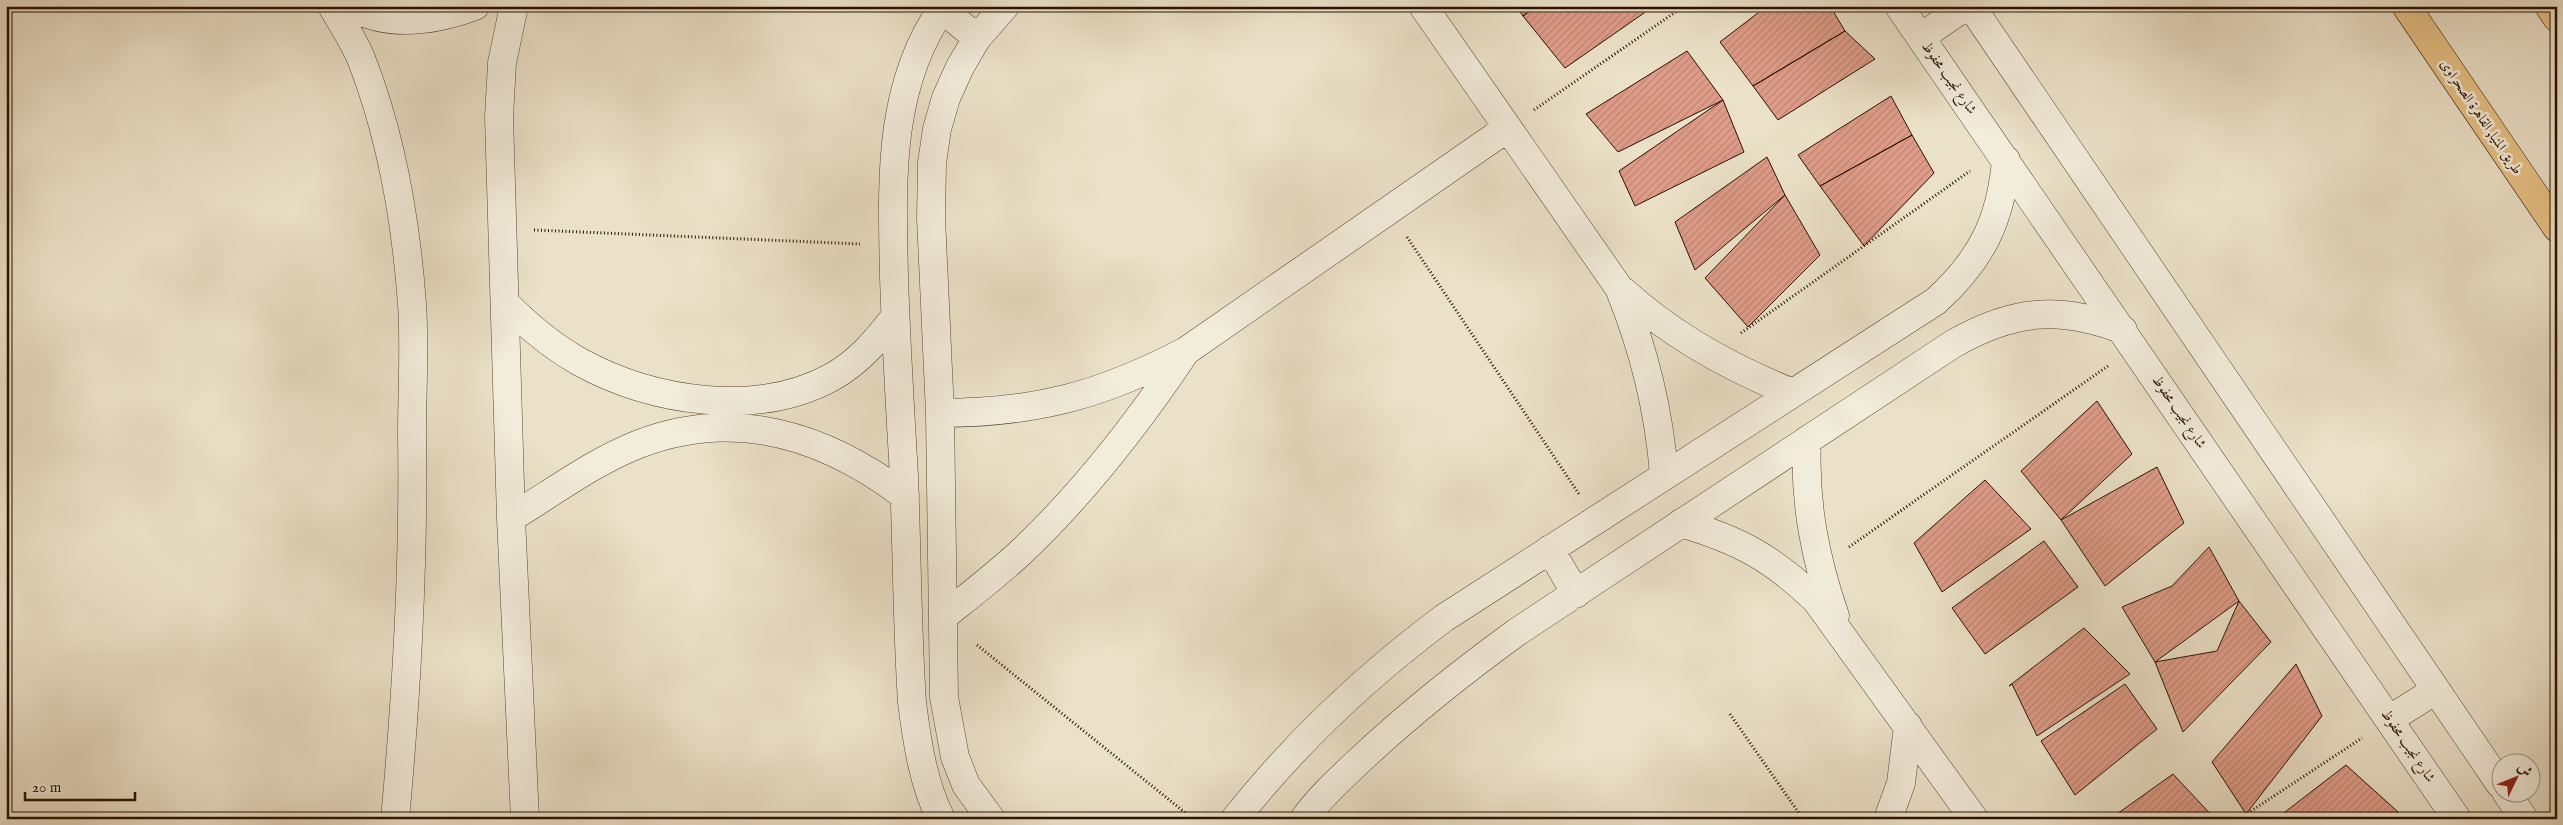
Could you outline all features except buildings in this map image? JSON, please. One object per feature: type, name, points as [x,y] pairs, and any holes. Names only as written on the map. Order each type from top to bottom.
[{"type":"highway","name":"طريق المنيا, القاهرة الصحراوى","points":[[2406,6],[2557,228]]},
{"type":"highway","points":[[2549,6],[2557,18]]},
{"type":"street","points":[[332,6],[362,60],[388,143],[403,226],[412,306],[413,495],[411,592],[396,819]]},
{"type":"street","points":[[350,6],[385,18],[417,21],[449,16],[475,6]]},
{"type":"street","points":[[514,6],[502,63],[499,117],[511,518],[524,819]]},
{"type":"street","points":[[990,819],[966,786],[955,757],[944,697],[940,413],[931,218],[932,163],[937,129],[946,98],[960,67],[977,38],[1005,6]]},
{"type":"street","points":[[1423,6],[1619,288],[1634,324],[1655,398],[1664,474]]},
{"type":"street","name":"شارع نجيب محفوظ","points":[[1899,6],[2129,338],[2457,819]]},
{"type":"street","points":[[1921,37],[1966,6]]},
{"type":"street","points":[[1971,6],[2490,769]]},
{"type":"street","points":[[941,819],[929,790],[917,743],[912,702],[895,317],[894,145],[900,109],[910,74],[924,41],[943,8],[977,38]]},
{"type":"street","points":[[940,413],[1013,410],[1049,404],[1096,391],[1133,377],[1186,351],[1506,128]]},
{"type":"street","points":[[1235,819],[1265,780],[1306,736],[1396,654],[1444,618],[1664,474],[1914,317],[1936,301],[1956,283],[1973,262],[1990,230],[2004,187],[2003,155]]},
{"type":"street","points":[[1619,288],[1647,313],[1709,355],[1736,369],[1793,392]]},
{"type":"street","points":[[506,304],[528,326],[554,345],[580,362],[609,376],[644,388],[716,400],[748,400],[778,397],[806,388],[833,376],[856,360],[878,340],[895,317]]},
{"type":"street","points":[[1304,819],[1331,788],[1428,699],[1517,632],[1953,344],[1979,329],[2007,318],[2036,314],[2066,314],[2096,319],[2129,338]]},
{"type":"street","points":[[942,617],[1018,555],[1102,468],[1146,411],[1186,351]]},
{"type":"street","points":[[715,427],[716,400]]},
{"type":"street","points":[[511,518],[604,461],[639,444],[676,433],[715,427],[749,428],[783,434],[815,444],[855,462],[904,496]]},
{"type":"street","points":[[1807,440],[1807,504],[1819,568],[1841,632]]},
{"type":"street","points":[[1681,524],[1719,534],[1755,551],[1788,573],[1816,600],[1841,632],[1974,819]]},
{"type":"street","points":[[1550,549],[1576,594]]},
{"type":"street","points":[[2390,720],[2436,690]]},
{"type":"street","points":[[1888,819],[1901,783],[1908,726]]},
{"type":"street","points":[[2513,802],[2524,819]]},
{"type":"path","points":[[1506,128],[1684,6]]},
{"type":"path","points":[[1709,355],[2003,155]]},
{"type":"path","points":[[1389,210],[1596,519]]},
{"type":"path","points":[[503,229],[894,245]]},
{"type":"path","points":[[1819,568],[2129,338]]},
{"type":"path","points":[[942,617],[1193,819]]},
{"type":"path","points":[[1730,714],[1803,819]]},
{"type":"path","points":[[2240,819],[2390,720]]}]
